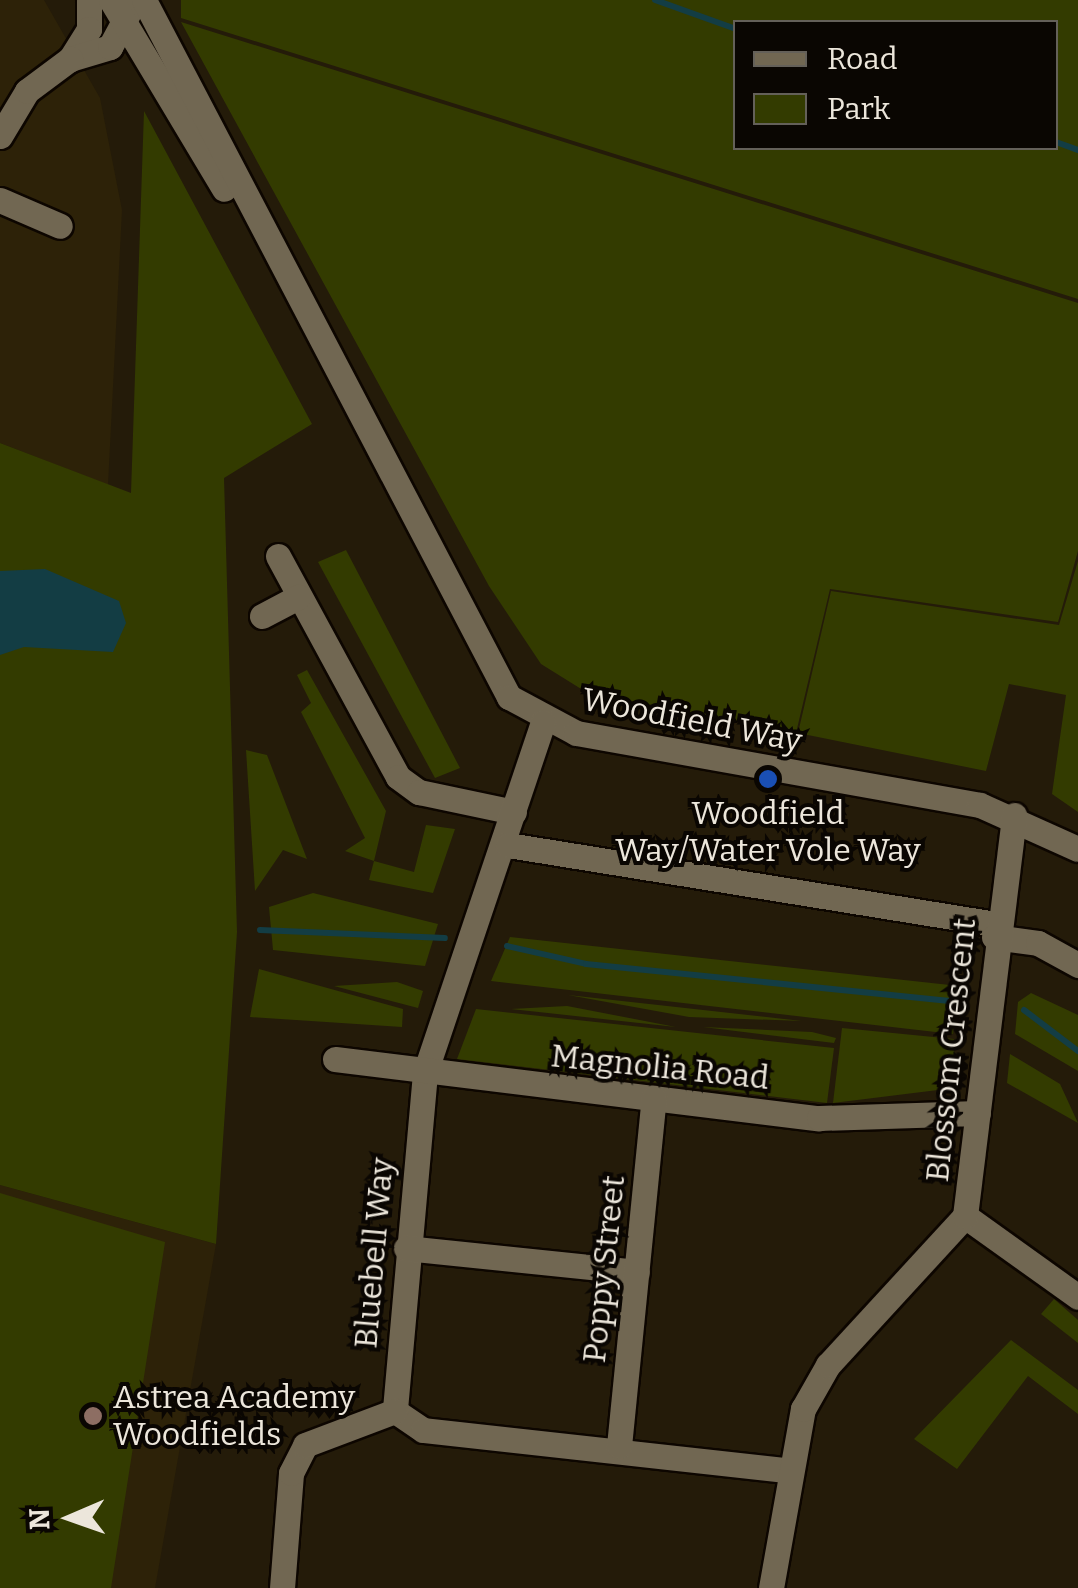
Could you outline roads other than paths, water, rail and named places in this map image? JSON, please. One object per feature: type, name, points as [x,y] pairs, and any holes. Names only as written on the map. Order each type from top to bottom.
[{"type":"street","points":[[0,136],[27,91],[70,59],[89,29],[89,0]]},
{"type":"street","name":"Woodfield Way","points":[[110,0],[129,12],[319,348]]},
{"type":"street","name":"Woodfield Way","points":[[144,0],[319,348],[509,698],[543,722],[1014,816],[1078,849]]},
{"type":"street","points":[[70,59],[105,51],[129,12]]},
{"type":"street","points":[[0,200],[60,226]]},
{"type":"street","points":[[278,556],[398,777],[419,792],[514,812]]},
{"type":"street","points":[[262,616],[298,597]]},
{"type":"street","name":"Bluebell Way","points":[[395,1411],[406,1248],[425,1074],[508,845],[514,812],[543,722]]},
{"type":"street","name":"Blossom Crescent","points":[[770,1588],[786,1470],[828,1365],[965,1216],[995,931],[1014,816]]},
{"type":"street","points":[[508,845],[995,931],[1038,943],[1078,966]]},
{"type":"street","name":"Magnolia Road","points":[[336,1059],[425,1074],[819,1118],[978,1113]]},
{"type":"street","name":"Poppy Street","points":[[619,1446],[654,1098]]},
{"type":"street","points":[[965,1216],[1073,1283]]},
{"type":"street","points":[[406,1248],[637,1272]]},
{"type":"street","points":[[282,1588],[291,1473],[305,1445],[395,1411],[423,1430],[619,1446],[786,1470]]},
{"type":"water","points":[[45,569],[119,601],[126,623],[113,652],[24,647],[0,655],[0,571]]},
{"type":"waterway","points":[[655,0],[733,28]]},
{"type":"waterway","points":[[1058,143],[1078,150]]},
{"type":"waterway","points":[[260,930],[445,938]]},
{"type":"waterway","points":[[507,946],[586,964],[952,1001]]},
{"type":"waterway","points":[[1024,1010],[1078,1051]]},
{"type":"place","name":"Woodfield Way/Water Vole Way","points":[[768,779]]},
{"type":"place","name":"Astrea Academy Woodfields","points":[[93,1416]]}]
